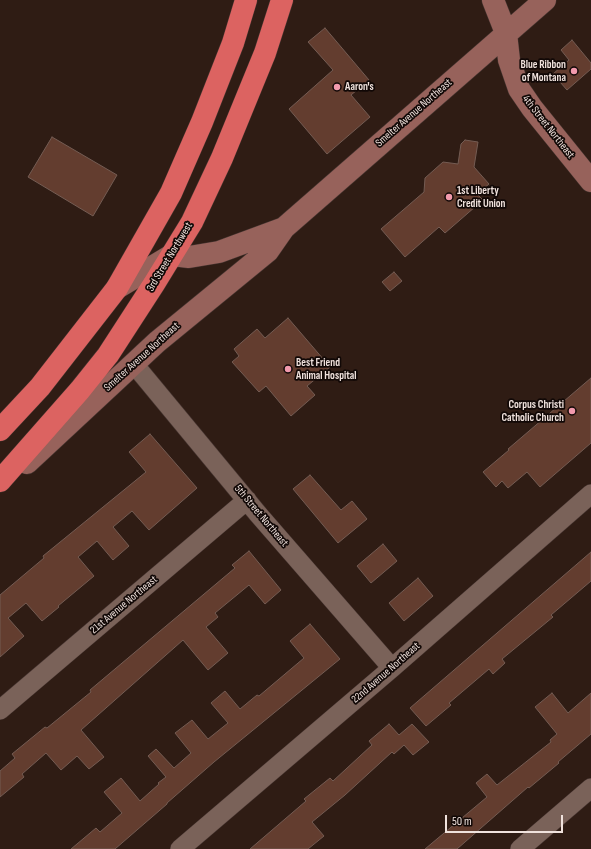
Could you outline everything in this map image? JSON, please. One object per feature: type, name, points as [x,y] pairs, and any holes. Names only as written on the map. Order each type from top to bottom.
[{"type":"highway","points":[[0,430],[40,387],[117,288],[171,193],[202,122],[233,43],[246,0]]},
{"type":"highway","name":"3rd Street Northwest","points":[[0,481],[80,390],[108,355],[192,222],[222,158],[265,53],[282,0]]},
{"type":"street","name":"4th Street Northeast","points":[[493,0],[506,33],[509,60],[519,89],[532,108],[591,181]]},
{"type":"street","name":"Smelter Avenue Northeast","points":[[0,488],[133,363],[268,252],[284,228],[506,33],[546,0]]},
{"type":"street","name":"Smelter Avenue Northeast","points":[[172,255],[189,257],[219,252],[284,228]]},
{"type":"street","points":[[117,288],[172,255]]},
{"type":"street","name":"5th Street Northeast","points":[[133,363],[247,500],[392,668]]},
{"type":"street","name":"22nd Avenue Northeast","points":[[180,849],[392,668],[591,494]]},
{"type":"street","name":"21st Avenue Northeast","points":[[0,710],[247,500]]},
{"type":"street","points":[[520,849],[591,788]]},
{"type":"building","name":"Aaron's","points":[[325,28],[369,80],[351,95],[370,117],[327,154],[289,109],[333,70],[308,42]]},
{"type":"building","points":[[572,40],[591,63],[591,69],[567,90],[553,74],[569,60],[561,50]]},
{"type":"building","points":[[52,137],[117,175],[93,216],[28,177]]},
{"type":"building","name":"1st Liberty Credit Union","points":[[465,140],[478,142],[474,167],[489,184],[477,194],[483,200],[445,233],[439,227],[405,257],[381,229],[424,192],[425,178],[443,162],[458,164],[461,144]]},
{"type":"building","points":[[394,272],[402,281],[390,291],[382,282]]},
{"type":"building","name":"Best Friend Animal Hospital","points":[[288,318],[330,367],[307,386],[315,395],[291,416],[266,386],[259,392],[232,362],[239,356],[234,349],[257,329],[265,338]]},
{"type":"building","name":"Corpus Christi Catholic Church","points":[[591,378],[591,443],[540,487],[527,472],[508,488],[502,481],[496,487],[483,472]]},
{"type":"building","points":[[150,434],[197,488],[149,530],[132,511],[113,527],[129,546],[113,560],[97,541],[78,557],[94,576],[42,621],[26,603],[8,618],[24,636],[0,657],[0,595],[44,558],[43,556],[146,472],[129,452]]},
{"type":"building","points":[[310,475],[341,510],[352,501],[367,519],[338,543],[293,489]]},
{"type":"building","points":[[383,544],[397,561],[371,583],[357,566]]},
{"type":"building","points":[[249,551],[281,590],[265,604],[249,585],[215,613],[218,617],[206,627],[228,653],[208,670],[183,640],[81,730],[104,757],[89,769],[77,756],[61,770],[46,753],[22,774],[24,777],[0,797],[0,771],[15,758],[12,754],[91,692],[90,690],[235,568],[232,565]]},
{"type":"building","points":[[591,552],[591,581],[551,615],[553,617],[502,659],[505,663],[493,674],[489,669],[449,703],[451,705],[426,726],[410,708]]},
{"type":"building","points":[[418,578],[433,596],[404,621],[389,603]]},
{"type":"building","points":[[310,624],[340,659],[214,762],[115,849],[71,849],[96,828],[100,832],[122,813],[104,792],[121,778],[140,801],[166,777],[148,756],[156,749],[174,768],[191,753],[175,733],[192,720],[208,739],[228,723],[211,703],[225,691],[240,709],[257,695],[259,696],[304,658],[290,641]]},
{"type":"building","points":[[552,693],[568,713],[591,693],[591,734],[457,849],[425,849],[487,797],[476,783],[487,774],[497,785],[551,742],[550,740],[557,734],[535,707]]},
{"type":"building","points":[[389,724],[399,735],[412,724],[429,742],[413,755],[404,745],[394,754],[392,752],[345,795],[312,822],[324,836],[308,849],[250,849],[306,801],[304,799],[330,778],[333,781],[372,745],[369,741]]},
{"type":"place","name":"Blue Ribbon of Montana","points":[[574,71]]},
{"type":"place","name":"Aaron's","points":[[337,87]]},
{"type":"place","name":"1st Liberty Credit Union","points":[[449,197]]},
{"type":"place","name":"Best Friend Animal Hospital","points":[[288,369]]},
{"type":"place","name":"Corpus Christi Catholic Church","points":[[572,411]]}]
